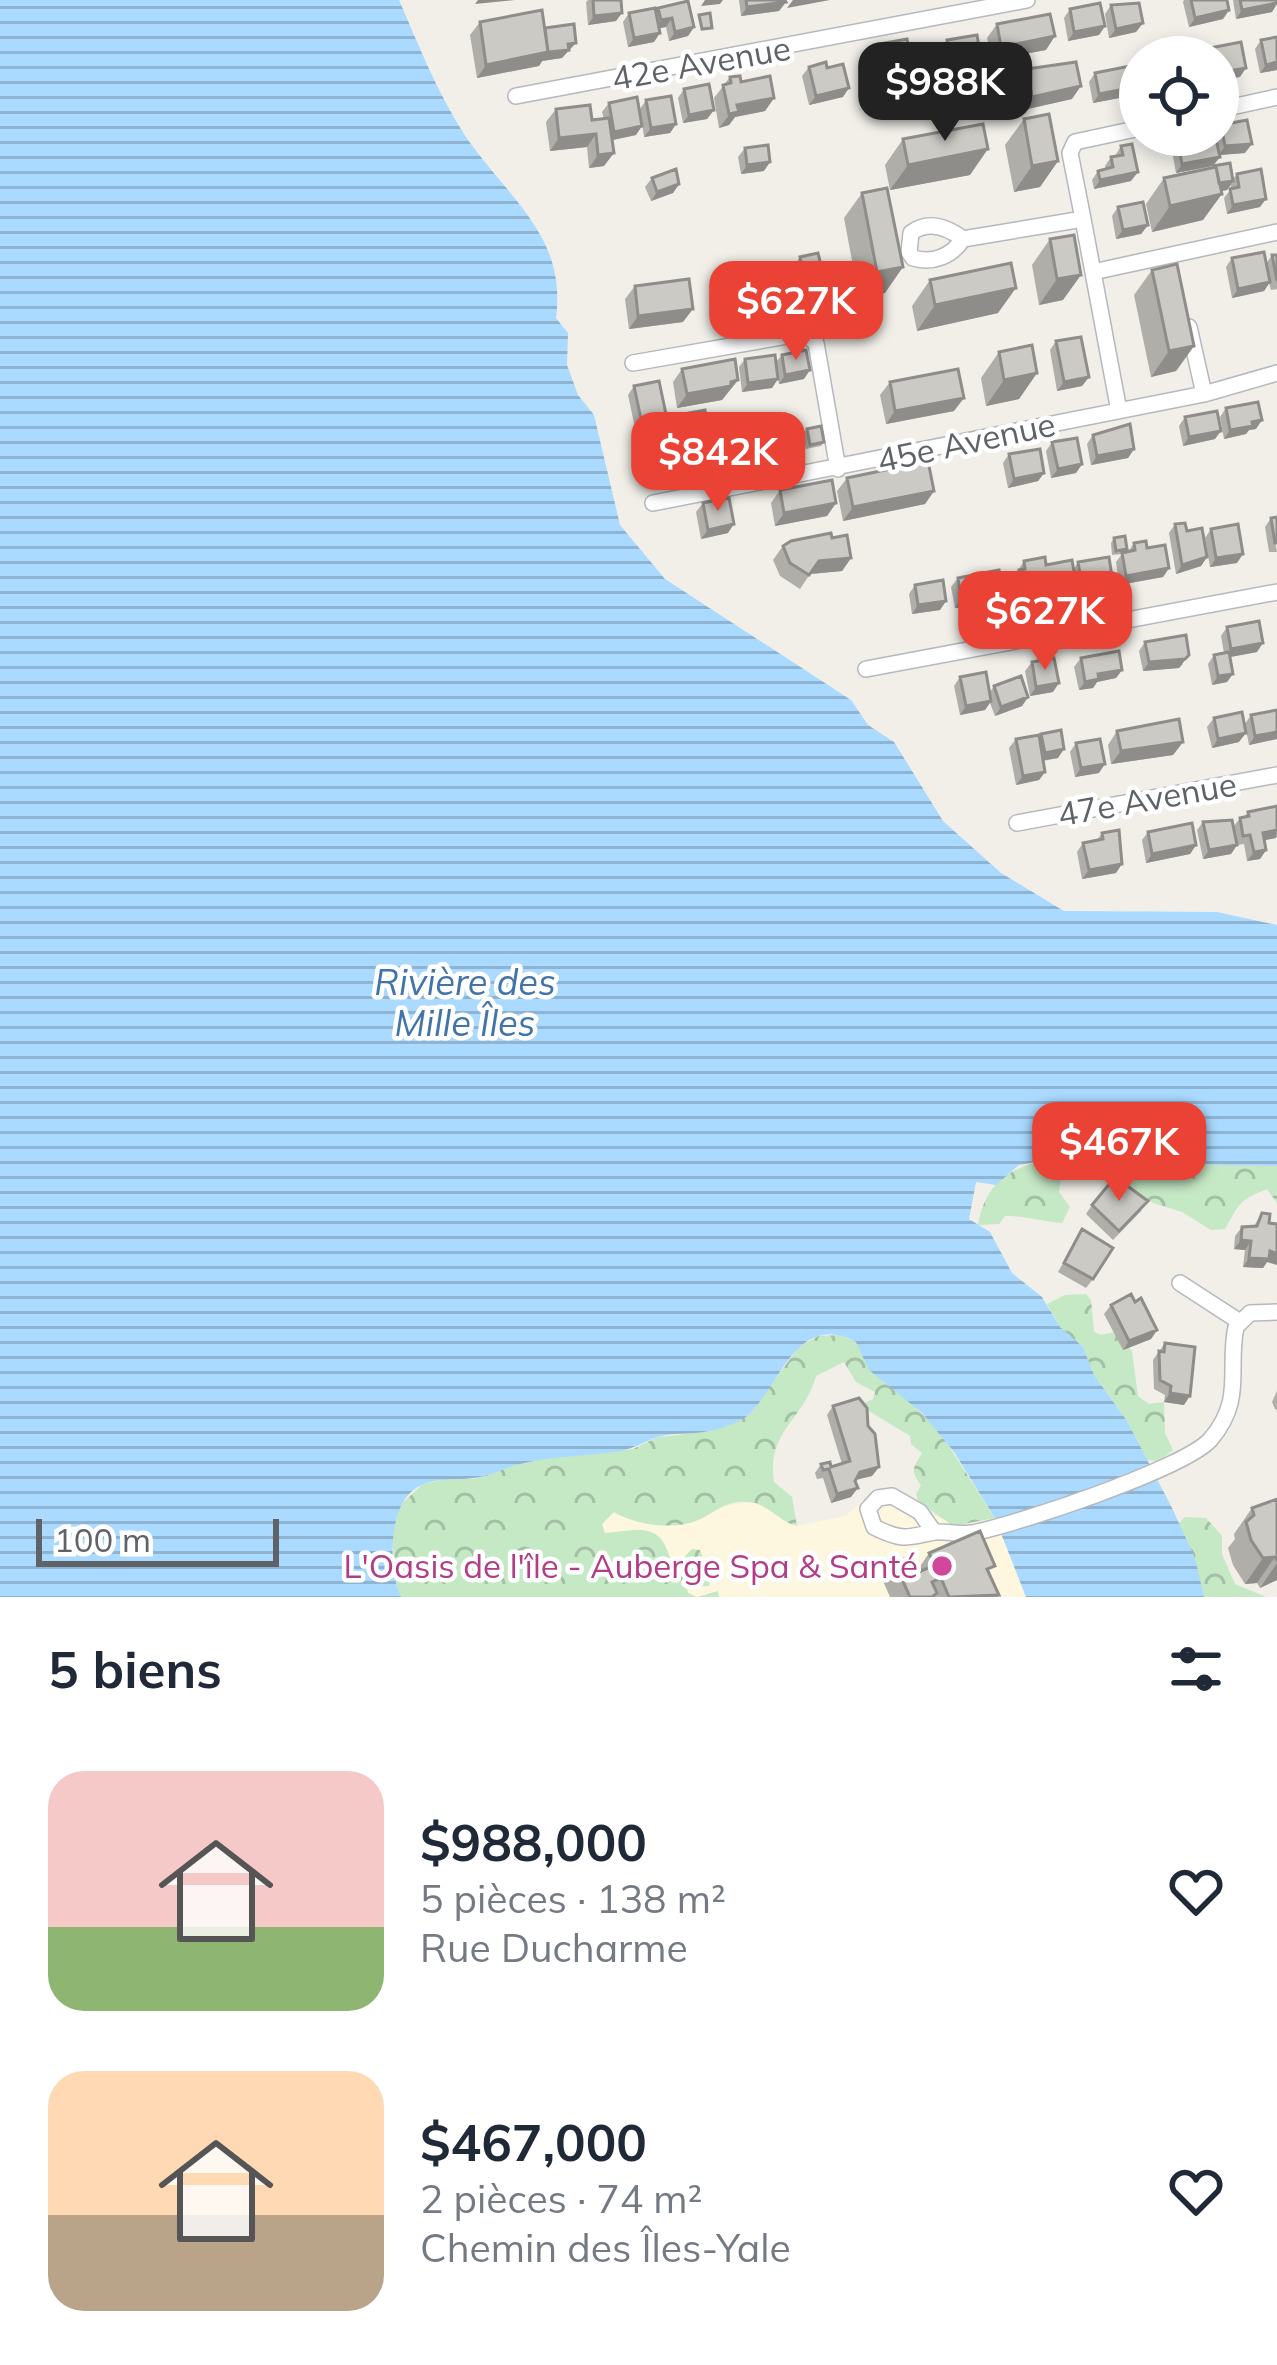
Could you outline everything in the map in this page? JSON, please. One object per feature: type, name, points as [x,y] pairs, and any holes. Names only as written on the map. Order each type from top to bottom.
[{"type":"street","name":"42e Avenue","points":[[517,95],[1027,0]]},
{"type":"street","points":[[1239,105],[1277,97]]},
{"type":"street","points":[[1119,133],[1075,142],[1070,153],[1120,411]]},
{"type":"street","points":[[963,239],[1083,219]]},
{"type":"street","points":[[1093,272],[1277,232]]},
{"type":"street","points":[[1173,254],[1178,277]]},
{"type":"street","points":[[1183,300],[1204,394]]},
{"type":"street","points":[[633,363],[804,333],[815,343],[838,469]]},
{"type":"street","name":"45e Avenue","points":[[653,503],[1204,394],[1277,374]]},
{"type":"street","points":[[866,669],[1277,592]]},
{"type":"street","name":"47e Avenue","points":[[1017,824],[1277,776]]},
{"type":"street","points":[[1180,1283],[1240,1322]]},
{"type":"street","points":[[934,1532],[958,1535],[994,1527],[1158,1472],[1192,1455],[1218,1428],[1234,1388],[1234,1331],[1256,1311],[1277,1312]]},
{"type":"shaded area","points":[[888,1488],[912,1497],[935,1516],[965,1526],[995,1518],[1026,1597],[401,1597],[607,1505],[617,1515],[655,1524],[692,1523],[716,1507],[749,1502],[797,1526],[845,1516],[874,1492]]},
{"type":"green space","points":[[1106,1142],[1171,1164],[1277,1166],[1277,1203],[1267,1189],[1240,1204],[1225,1229],[1211,1230],[1182,1212],[1153,1203],[1104,1170],[1085,1170],[1080,1152]]},
{"type":"green space","points":[[1054,1159],[1062,1173],[1059,1192],[1070,1207],[1062,1223],[1005,1216],[999,1224],[978,1225],[987,1197],[1003,1178]]},
{"type":"green space","points":[[1086,1294],[1091,1300],[1094,1332],[1114,1332],[1132,1351],[1138,1396],[1149,1404],[1164,1402],[1165,1433],[1173,1450],[1159,1461],[1145,1460],[1083,1348],[1060,1327],[1047,1304],[1065,1295]]},
{"type":"green space","points":[[839,1335],[856,1342],[883,1382],[900,1392],[939,1431],[995,1518],[953,1526],[918,1501],[921,1485],[914,1469],[922,1453],[911,1444],[910,1436],[859,1405],[873,1399],[875,1392],[856,1382],[844,1362],[816,1376],[776,1450],[774,1482],[792,1497],[797,1526],[747,1502],[726,1505],[686,1524],[654,1525],[614,1512],[602,1524],[605,1533],[639,1530],[655,1534],[671,1562],[678,1563],[692,1549],[700,1550],[711,1579],[709,1586],[687,1587],[697,1597],[401,1597],[391,1528],[397,1508],[423,1484],[456,1477],[473,1479],[521,1463],[568,1455],[633,1449],[658,1437],[705,1432],[733,1423],[755,1406],[799,1347],[818,1336]]},
{"type":"green space","points":[[1185,1517],[1206,1518],[1222,1536],[1222,1554],[1235,1584],[1266,1597],[1204,1597],[1177,1525]]},
{"type":"water","name":"Rivière des Mille Îles","points":[[0,0],[399,0],[454,118],[543,239],[557,289],[556,318],[568,333],[567,365],[578,395],[594,415],[620,525],[665,579],[851,700],[868,725],[894,742],[943,821],[1001,873],[1064,911],[1217,912],[1277,925],[1277,1166],[1171,1164],[1106,1142],[1069,1156],[1019,1165],[996,1185],[976,1182],[969,1219],[990,1232],[1012,1273],[1042,1297],[1060,1327],[1083,1347],[1094,1375],[1127,1421],[1172,1508],[1195,1558],[1204,1597],[1026,1597],[995,1518],[954,1452],[922,1413],[869,1370],[856,1342],[835,1335],[818,1336],[804,1344],[758,1404],[738,1422],[698,1433],[664,1435],[621,1451],[518,1464],[480,1477],[418,1487],[403,1502],[394,1528],[393,1558],[401,1597],[0,1597]]},
{"type":"building","points":[[593,0],[621,0],[622,13],[594,16]]},
{"type":"building","points":[[746,0],[785,0],[786,2],[747,7]]},
{"type":"building","points":[[1191,0],[1227,0],[1229,10],[1195,18]]},
{"type":"building","points":[[1240,0],[1277,0],[1277,3],[1242,10]]},
{"type":"building","points":[[688,1],[694,27],[675,32],[672,18],[661,20],[658,8]]},
{"type":"building","points":[[1100,3],[1105,26],[1074,32],[1070,9]]},
{"type":"building","points":[[1139,3],[1143,23],[1116,29],[1111,5]]},
{"type":"building","points":[[655,8],[660,33],[634,38],[629,13]]},
{"type":"building","points":[[542,10],[548,52],[486,65],[480,22]]},
{"type":"building","points":[[710,13],[712,28],[702,29],[699,15]]},
{"type":"building","points":[[1050,14],[1055,36],[1001,47],[997,24]]},
{"type":"building","points":[[574,24],[576,43],[568,44],[569,50],[548,52],[545,28]]},
{"type":"building","points":[[977,35],[983,70],[954,76],[947,40]]},
{"type":"building","points":[[1277,37],[1277,62],[1266,65],[1261,40]]},
{"type":"building","points":[[907,39],[915,80],[888,85],[880,44]]},
{"type":"building","points":[[1239,42],[1246,68],[1239,69]]},
{"type":"building","points":[[826,62],[827,68],[843,64],[849,88],[816,96],[809,67]]},
{"type":"building","points":[[1076,62],[1081,86],[1032,97],[1027,69]]},
{"type":"building","points":[[1119,68],[1119,90],[1099,94],[1095,73]]},
{"type":"building","points":[[740,76],[741,82],[770,76],[774,98],[737,105],[739,112],[729,114],[723,85],[731,83],[730,77]]},
{"type":"building","points":[[709,84],[714,110],[689,115],[684,89]]},
{"type":"building","points":[[671,96],[676,124],[651,128],[646,100]]},
{"type":"building","points":[[637,97],[642,126],[614,132],[609,103]]},
{"type":"building","points":[[590,105],[592,120],[609,118],[614,153],[598,155],[596,134],[559,138],[556,109]]},
{"type":"building","points":[[1049,114],[1058,161],[1032,166],[1024,119]]},
{"type":"building","points":[[1247,120],[1252,144],[1239,145],[1239,122]]},
{"type":"building","points":[[983,124],[988,149],[908,165],[903,139]]},
{"type":"building","points":[[768,145],[770,162],[747,165],[745,148]]},
{"type":"building","points":[[1135,156],[1138,172],[1100,180],[1098,171],[1113,167],[1111,157]]},
{"type":"building","points":[[1181,156],[1220,157],[1182,164]]},
{"type":"building","points":[[1230,163],[1233,181],[1219,183],[1213,166]]},
{"type":"building","points":[[1216,167],[1222,194],[1170,206],[1164,178]]},
{"type":"building","points":[[676,169],[679,184],[657,192],[652,178]]},
{"type":"building","points":[[1261,169],[1266,199],[1233,205],[1230,189],[1239,187],[1237,174]]},
{"type":"building","points":[[887,188],[903,267],[877,272],[862,193]]},
{"type":"building","points":[[1143,202],[1148,225],[1123,230],[1118,207]]},
{"type":"building","points":[[1074,235],[1081,275],[1057,279],[1050,239]]},
{"type":"building","points":[[1264,252],[1270,282],[1238,289],[1232,258]]},
{"type":"building","points":[[818,253],[826,286],[808,290],[800,257]]},
{"type":"building","points":[[1011,263],[1016,288],[935,305],[930,280]]},
{"type":"building","points":[[1177,264],[1194,346],[1169,351],[1152,270]]},
{"type":"building","points":[[795,269],[798,291],[772,295],[768,273]]},
{"type":"building","points":[[689,279],[693,309],[638,316],[635,286]]},
{"type":"building","points":[[1081,337],[1089,377],[1064,382],[1056,341]]},
{"type":"building","points":[[1032,345],[1037,373],[1004,380],[999,352]]},
{"type":"building","points":[[806,350],[810,370],[785,375],[782,355]]},
{"type":"building","points":[[775,355],[778,379],[748,383],[745,359]]},
{"type":"building","points":[[735,359],[738,380],[731,386],[687,394],[682,369]]},
{"type":"building","points":[[958,369],[964,398],[895,411],[890,382]]},
{"type":"building","points":[[659,381],[666,414],[641,419],[634,386]]},
{"type":"building","points":[[1258,402],[1262,420],[1230,430],[1226,408]]},
{"type":"building","points":[[705,410],[709,437],[685,441],[687,455],[657,459],[653,434],[686,429],[684,414]]},
{"type":"building","points":[[1217,411],[1221,431],[1189,437],[1185,417]]},
{"type":"building","points":[[785,414],[790,439],[762,444],[757,419]]},
{"type":"building","points":[[730,415],[731,420],[742,418],[746,440],[721,445],[716,417]]},
{"type":"building","points":[[1130,424],[1134,449],[1097,456],[1093,435]]},
{"type":"building","points":[[821,426],[824,442],[810,445],[807,429]]},
{"type":"building","points":[[1077,438],[1082,464],[1058,469],[1052,442]]},
{"type":"building","points":[[1040,449],[1044,473],[1014,479],[1009,454]]},
{"type":"building","points":[[928,461],[934,491],[853,507],[847,478]]},
{"type":"building","points":[[832,480],[836,503],[784,513],[780,490]]},
{"type":"building","points":[[729,498],[734,524],[708,530],[703,503]]},
{"type":"building","points":[[1277,517],[1277,543],[1275,543],[1271,518]]},
{"type":"building","points":[[1185,523],[1187,531],[1202,528],[1207,557],[1182,565],[1175,524]]},
{"type":"building","points":[[1238,524],[1243,554],[1216,558],[1211,529]]},
{"type":"building","points":[[831,533],[832,538],[847,535],[851,558],[819,561],[809,575],[790,563],[783,546]]},
{"type":"building","points":[[1125,536],[1127,549],[1116,551],[1114,538]]},
{"type":"building","points":[[1146,541],[1147,548],[1165,545],[1169,568],[1126,576],[1122,553]]},
{"type":"building","points":[[1045,557],[1046,565],[1072,560],[1076,583],[1023,592],[1019,570],[1025,569],[1024,561]]},
{"type":"building","points":[[1109,557],[1112,577],[1082,585],[1078,562]]},
{"type":"building","points":[[999,570],[1003,595],[961,599],[958,578]]},
{"type":"building","points":[[943,580],[946,601],[918,605],[915,585]]},
{"type":"building","points":[[1259,621],[1263,643],[1231,649],[1227,627]]},
{"type":"building","points":[[1186,635],[1189,655],[1185,659],[1149,662],[1145,642]]},
{"type":"building","points":[[1119,651],[1122,670],[1085,682],[1081,658]]},
{"type":"building","points":[[1229,652],[1233,674],[1218,676],[1214,655]]},
{"type":"building","points":[[1054,658],[1059,683],[1036,687],[1032,662]]},
{"type":"building","points":[[986,672],[991,701],[966,706],[960,677]]},
{"type":"building","points":[[1021,676],[1028,697],[1001,707],[994,686]]},
{"type":"building","points":[[1277,710],[1277,732],[1255,736],[1251,715]]},
{"type":"building","points":[[1242,712],[1246,733],[1218,739],[1214,718]]},
{"type":"building","points":[[1179,719],[1183,742],[1121,751],[1117,731]]},
{"type":"building","points":[[1061,730],[1064,749],[1045,753],[1041,734]]},
{"type":"building","points":[[1039,735],[1045,772],[1023,776],[1016,739]]},
{"type":"building","points":[[1100,739],[1105,764],[1081,768],[1076,743]]},
{"type":"building","points":[[1277,806],[1277,830],[1263,833],[1266,850],[1254,852],[1250,835],[1243,836],[1240,818]]},
{"type":"building","points":[[1232,820],[1237,845],[1209,850],[1203,822]]},
{"type":"building","points":[[1192,823],[1196,845],[1152,854],[1148,832]]},
{"type":"building","points":[[1119,830],[1122,864],[1089,870],[1083,843]]},
{"type":"building","points":[[1115,1177],[1148,1201],[1119,1231],[1092,1205]]},
{"type":"building","points":[[1262,1213],[1270,1214],[1269,1223],[1277,1224],[1277,1254],[1270,1251],[1269,1259],[1249,1258],[1251,1241],[1241,1240],[1242,1227],[1257,1226]]},
{"type":"building","points":[[1082,1229],[1113,1248],[1093,1279],[1064,1263]]},
{"type":"building","points":[[1131,1294],[1135,1302],[1141,1298],[1157,1330],[1129,1341],[1111,1305]]},
{"type":"building","points":[[1165,1343],[1195,1347],[1190,1396],[1170,1393],[1171,1386],[1160,1380],[1159,1351],[1164,1352]]},
{"type":"building","points":[[859,1398],[875,1434],[879,1467],[860,1472],[855,1481],[858,1488],[837,1494],[829,1469],[823,1470],[821,1464],[830,1462],[831,1467],[850,1461],[833,1406]]},
{"type":"building","points":[[1277,1499],[1277,1560],[1263,1558],[1246,1522],[1254,1515],[1252,1508]]},
{"type":"building","points":[[980,1531],[995,1566],[987,1569],[999,1595],[949,1597],[941,1578],[932,1582],[937,1593],[932,1597],[910,1597],[895,1563],[913,1555],[921,1571],[935,1565],[929,1553]]},
{"type":"place","name":"L'Oasis de l'île - Auberge Spa & Santé","points":[[942,1566]]}]
